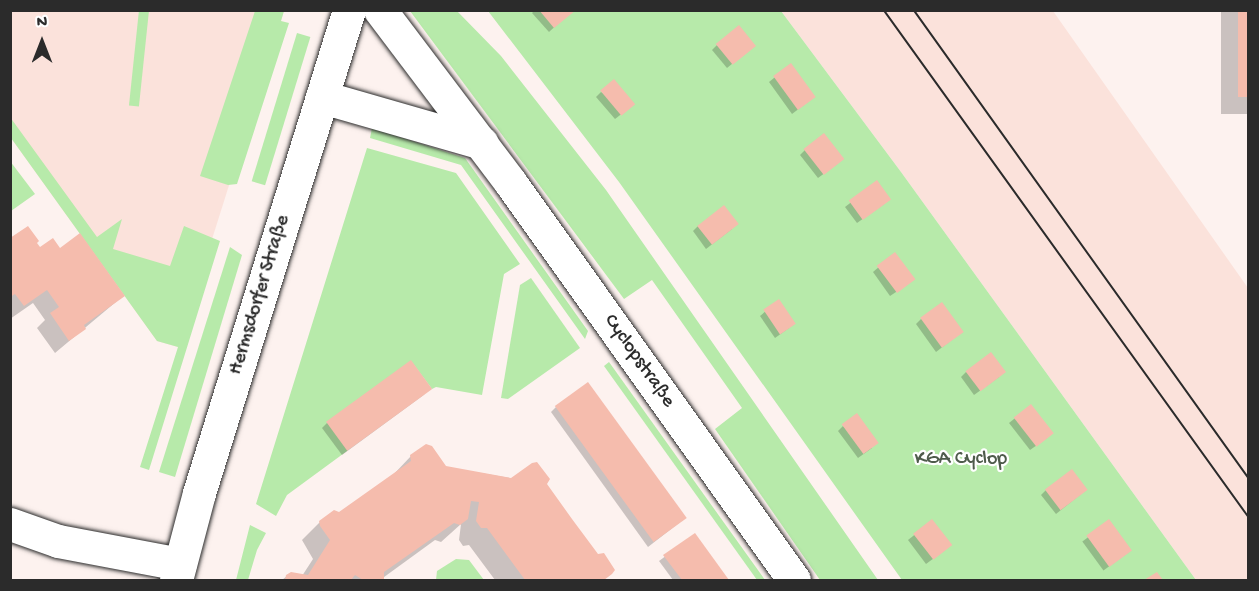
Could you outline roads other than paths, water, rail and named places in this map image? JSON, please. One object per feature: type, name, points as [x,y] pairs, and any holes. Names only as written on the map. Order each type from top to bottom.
[{"type":"street","name":"Hermsdorfer Straße","points":[[178,572],[199,493],[349,10]]},
{"type":"street","name":"Cyclopstraße","points":[[380,10],[482,143],[794,580]]},
{"type":"street","points":[[322,96],[482,143]]},
{"type":"street","points":[[10,524],[58,541],[178,572]]},
{"type":"tram line","points":[[884,10],[1248,516]]},
{"type":"tram line","points":[[914,10],[1248,477]]},
{"type":"park label","name":"KGA Cyclop","points":[[961,459]]}]
